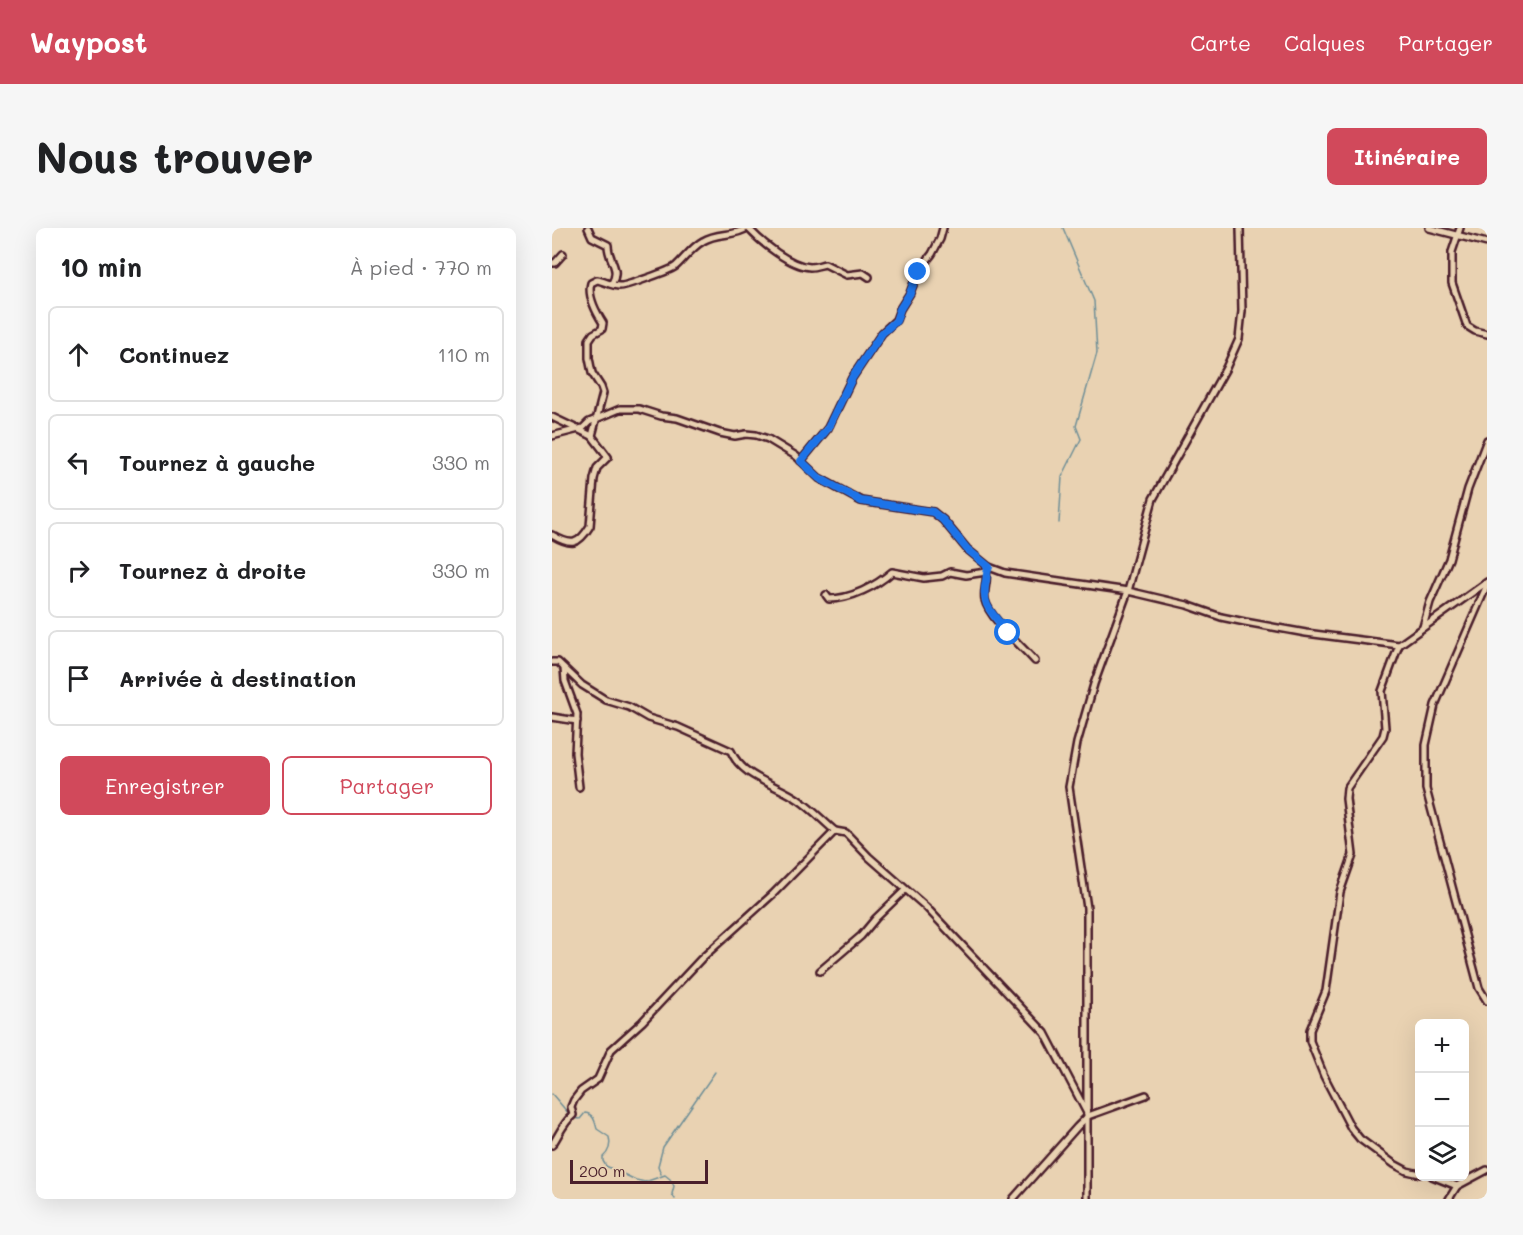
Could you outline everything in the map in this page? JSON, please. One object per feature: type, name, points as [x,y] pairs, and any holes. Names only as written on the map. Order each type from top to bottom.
[{"type":"street","points":[[588,228],[592,237],[608,245],[608,251],[615,266],[616,276],[612,283]]},
{"type":"street","points":[[592,436],[603,393],[589,366],[589,340],[593,334],[602,329],[603,323],[589,290],[591,283],[597,280],[620,287],[675,267],[710,237],[731,235],[748,228],[781,256],[802,265],[812,268],[825,264],[847,275],[863,273],[869,277]]},
{"type":"street","points":[[801,461],[828,428],[852,378],[882,333],[896,321],[918,272],[932,254],[943,228]]},
{"type":"street","points":[[1087,1199],[1087,908],[1069,787],[1077,743],[1094,684],[1128,591],[1153,499],[1226,368],[1239,339],[1242,311],[1240,228]]},
{"type":"street","points":[[1429,228],[1487,243]]},
{"type":"street","points":[[1460,228],[1452,252],[1452,284],[1467,326],[1487,334]]},
{"type":"street","points":[[552,263],[555,263],[563,254]]},
{"type":"street","points":[[552,436],[580,429],[620,409],[639,409],[735,436],[756,435],[780,446],[819,478],[861,501],[933,512],[943,520],[987,570],[983,590],[987,607],[1035,661]]},
{"type":"street","points":[[552,417],[592,436],[608,457],[597,468],[594,478],[590,526],[578,542],[569,544],[552,535]]},
{"type":"street","points":[[1423,627],[1430,602],[1449,559],[1468,489],[1487,440]]},
{"type":"street","points":[[826,595],[830,599],[835,599],[863,590],[881,582],[892,572],[924,578],[942,576],[950,572],[966,575],[987,570],[1128,591],[1245,622],[1306,633],[1399,645]]},
{"type":"street","points":[[1415,1173],[1407,1172],[1394,1164],[1360,1139],[1351,1128],[1324,1076],[1310,1041],[1310,1030],[1326,991],[1340,892],[1353,855],[1346,799],[1347,788],[1383,736],[1382,691],[1399,645],[1487,584]]},
{"type":"street","points":[[1487,584],[1435,705],[1426,745],[1426,789],[1479,988],[1487,1001]]},
{"type":"street","points":[[552,662],[558,662],[582,685],[606,700],[629,707],[648,718],[678,727],[731,751],[735,762],[749,772],[798,799],[835,831],[846,833],[949,930],[1045,1033],[1088,1116]]},
{"type":"street","points":[[564,668],[565,681],[577,714],[575,753],[579,788]]},
{"type":"street","points":[[552,717],[577,721]]},
{"type":"street","points":[[552,1145],[571,1117],[574,1100],[581,1090],[598,1079],[611,1050],[642,1022],[710,950],[766,901],[835,831]]},
{"type":"street","points":[[820,971],[861,936],[905,890]]},
{"type":"street","points":[[1013,1199],[1088,1116],[1146,1095]]},
{"type":"street","points":[[1449,1199],[1457,1186],[1487,1170]]},
{"type":"street","points":[[1444,1181],[1457,1186]]},
{"type":"waterway","points":[[1059,523],[1062,477],[1081,439],[1076,426],[1097,353],[1094,301],[1063,228]]},
{"type":"waterway","points":[[661,1174],[658,1166],[663,1147],[715,1072]]},
{"type":"waterway","points":[[552,1094],[569,1114]]},
{"type":"waterway","points":[[572,1118],[580,1119],[585,1113],[590,1115],[597,1129],[609,1137],[609,1148],[603,1157],[606,1166],[645,1182],[665,1175],[674,1186],[672,1194],[675,1199]]},
{"type":"route","points":[[918,272],[896,321],[882,333],[867,354],[852,378],[828,428],[801,461],[819,478],[861,501],[933,512],[943,520],[967,549],[989,567],[983,590],[984,598],[987,607],[1008,633]]}]
